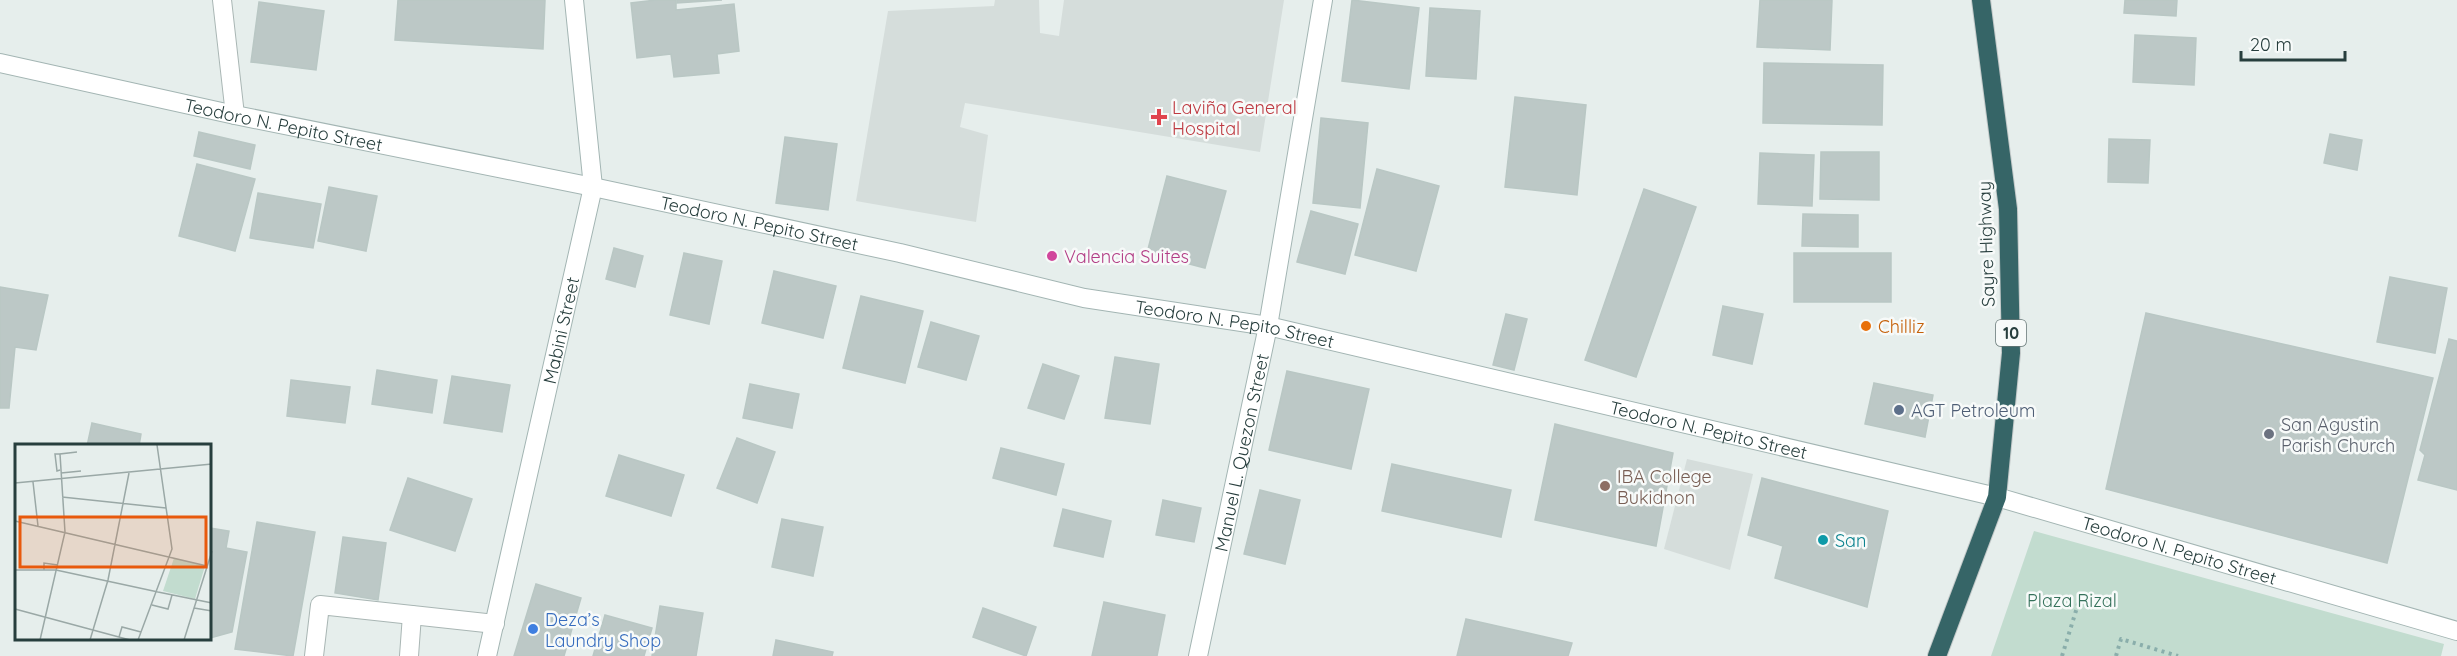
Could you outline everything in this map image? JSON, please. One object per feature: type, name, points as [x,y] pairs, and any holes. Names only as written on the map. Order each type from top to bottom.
[{"type":"highway","name":"Sayre Highway","points":[[1937,656],[1997,497],[2011,353],[2008,209],[1998,117],[1981,0]]},
{"type":"street","points":[[222,0],[235,115]]},
{"type":"street","name":"Mabini Street","points":[[487,656],[593,187],[574,0]]},
{"type":"street","name":"Manuel L. Quezon Street","points":[[1198,656],[1268,326],[1323,0]]},
{"type":"street","name":"Teodoro N. Pepito Street","points":[[0,63],[235,115],[593,187],[900,254],[1084,298],[1268,326],[1997,497],[2457,631]]},
{"type":"street","points":[[314,656],[320,605],[495,624]]},
{"type":"street","points":[[409,656],[412,615]]},
{"type":"path","points":[[2062,656],[2079,601]]},
{"type":"path","points":[[2116,656],[2121,639],[2178,656]]},
{"type":"shaded area","name":"Laviña General Hospital","points":[[995,0],[1039,0],[1040,33],[1059,36],[1064,0],[1284,0],[1260,152],[965,103],[960,127],[988,135],[976,222],[856,201],[888,11],[994,6]]},
{"type":"shaded area","points":[[1687,459],[1753,474],[1730,570],[1664,549]]},
{"type":"green space","name":"Plaza Rizal","points":[[2034,531],[2444,644],[2441,656],[1991,656]]},
{"type":"building","points":[[398,0],[545,0],[543,49],[395,40]]},
{"type":"building","points":[[676,0],[676,10],[734,4],[739,51],[717,54],[719,73],[674,77],[671,54],[637,58],[631,3]]},
{"type":"building","points":[[677,0],[722,0],[677,3]]},
{"type":"building","points":[[1352,0],[1419,8],[1409,89],[1342,81]]},
{"type":"building","points":[[1760,0],[1832,0],[1830,50],[1757,47]]},
{"type":"building","points":[[2125,0],[2177,0],[2176,16],[2124,13]]},
{"type":"building","points":[[259,2],[324,11],[316,70],[251,62]]},
{"type":"building","points":[[1430,8],[1480,11],[1476,79],[1426,76]]},
{"type":"building","points":[[2135,35],[2196,38],[2194,85],[2133,82]]},
{"type":"building","points":[[1764,63],[1883,65],[1882,125],[1763,123]]},
{"type":"building","points":[[1515,97],[1586,105],[1577,195],[1505,187]]},
{"type":"building","points":[[1321,118],[1368,123],[1360,208],[1313,203]]},
{"type":"building","points":[[199,132],[255,145],[250,169],[194,156]]},
{"type":"building","points":[[2330,134],[2362,140],[2357,170],[2324,163]]},
{"type":"building","points":[[785,137],[837,144],[828,210],[776,203]]},
{"type":"building","points":[[2109,139],[2150,140],[2148,183],[2108,182]]},
{"type":"building","points":[[1821,152],[1879,152],[1879,200],[1820,199]]},
{"type":"building","points":[[1760,153],[1814,155],[1812,206],[1758,204]]},
{"type":"building","points":[[197,164],[255,179],[235,251],[179,236]]},
{"type":"building","points":[[1377,169],[1439,186],[1416,271],[1355,255]]},
{"type":"building","points":[[1167,176],[1226,191],[1205,268],[1147,253]]},
{"type":"building","points":[[329,187],[377,196],[366,251],[318,241]]},
{"type":"building","points":[[1644,189],[1696,207],[1636,377],[1585,360]]},
{"type":"building","points":[[258,193],[321,204],[313,248],[250,238]]},
{"type":"building","points":[[1311,211],[1358,224],[1345,274],[1297,262]]},
{"type":"building","points":[[1803,214],[1858,215],[1858,247],[1802,246]]},
{"type":"building","points":[[614,248],[643,256],[635,287],[606,279]]},
{"type":"building","points":[[684,253],[722,261],[709,324],[670,315]]},
{"type":"building","points":[[1794,253],[1891,253],[1891,302],[1794,302]]},
{"type":"building","points":[[774,271],[836,286],[823,338],[762,323]]},
{"type":"building","points":[[2390,277],[2447,288],[2435,353],[2377,342]]},
{"type":"building","points":[[0,287],[48,295],[36,350],[15,347],[9,408],[0,408]]},
{"type":"building","points":[[861,296],[923,311],[905,383],[843,368]]},
{"type":"building","points":[[1723,306],[1763,314],[1752,364],[1713,355]]},
{"type":"building","name":"San Agustin Parish Church","points":[[2146,313],[2433,378],[2387,563],[2106,489]]},
{"type":"building","points":[[1506,314],[1527,319],[1514,370],[1493,365]]},
{"type":"building","points":[[931,322],[979,336],[966,380],[918,367]]},
{"type":"building","points":[[2449,339],[2457,341],[2457,490],[2418,480],[2425,455],[2420,450]]},
{"type":"building","points":[[1115,357],[1159,364],[1150,424],[1105,418]]},
{"type":"building","points":[[1043,364],[1079,376],[1064,419],[1028,408]]},
{"type":"building","points":[[377,370],[437,380],[432,413],[372,404]]},
{"type":"building","points":[[1287,371],[1369,389],[1351,469],[1269,450]]},
{"type":"building","points":[[452,376],[510,385],[502,432],[444,423]]},
{"type":"building","points":[[291,380],[350,387],[345,423],[287,416]]},
{"type":"building","name":"AGT Petroleum","points":[[1874,383],[1933,395],[1925,437],[1865,424]]},
{"type":"building","points":[[750,384],[799,394],[792,428],[743,418]]},
{"type":"building","points":[[92,423],[141,434],[139,444],[87,444]]},
{"type":"building","name":"IBA College Bukidnon","points":[[1555,424],[1673,453],[1656,546],[1535,520]]},
{"type":"building","points":[[737,438],[775,452],[757,503],[717,488]]},
{"type":"building","points":[[1001,448],[1064,464],[1056,495],[993,478]]},
{"type":"building","points":[[619,455],[684,475],[671,516],[606,496]]},
{"type":"building","points":[[1392,464],[1511,490],[1501,537],[1382,511]]},
{"type":"building","points":[[408,478],[472,499],[455,551],[390,530]]},
{"type":"building","name":"San","points":[[1762,478],[1888,511],[1867,607],[1775,578],[1783,546],[1748,535]]},
{"type":"building","points":[[1260,490],[1300,500],[1285,564],[1244,554]]},
{"type":"building","points":[[1163,500],[1201,508],[1194,542],[1156,535]]},
{"type":"building","points":[[1063,509],[1111,521],[1103,557],[1054,546]]},
{"type":"building","points":[[782,519],[823,527],[813,576],[772,567]]},
{"type":"building","points":[[257,522],[315,532],[293,656],[235,649]]},
{"type":"building","points":[[212,528],[229,531],[226,548],[247,552],[232,632],[212,637]]},
{"type":"building","points":[[343,537],[386,543],[378,600],[335,593]]},
{"type":"building","points":[[536,584],[581,598],[564,656],[514,656]]},
{"type":"building","points":[[1104,602],[1165,615],[1157,656],[1092,656]]},
{"type":"building","points":[[660,606],[703,613],[696,656],[652,656]]},
{"type":"building","points":[[983,608],[1036,627],[1026,656],[973,637]]},
{"type":"building","points":[[605,615],[652,628],[644,656],[593,656]]},
{"type":"building","points":[[1466,619],[1572,643],[1568,656],[1457,656]]},
{"type":"building","points":[[776,640],[833,652],[832,656],[773,656]]},
{"type":"place","name":"Laviña General Hospital","points":[[1159,117]]},
{"type":"place","name":"Valencia Suites","points":[[1052,256]]},
{"type":"place","name":"Chilliz","points":[[1866,326]]},
{"type":"place","name":"AGT Petroleum","points":[[1899,410]]},
{"type":"place","name":"San Agustin Parish Church","points":[[2269,434]]},
{"type":"place","name":"IBA College Bukidnon","points":[[1605,486]]},
{"type":"place","name":"San","points":[[1823,540]]},
{"type":"place","name":"Deza’s Laundry Shop","points":[[533,629]]}]
